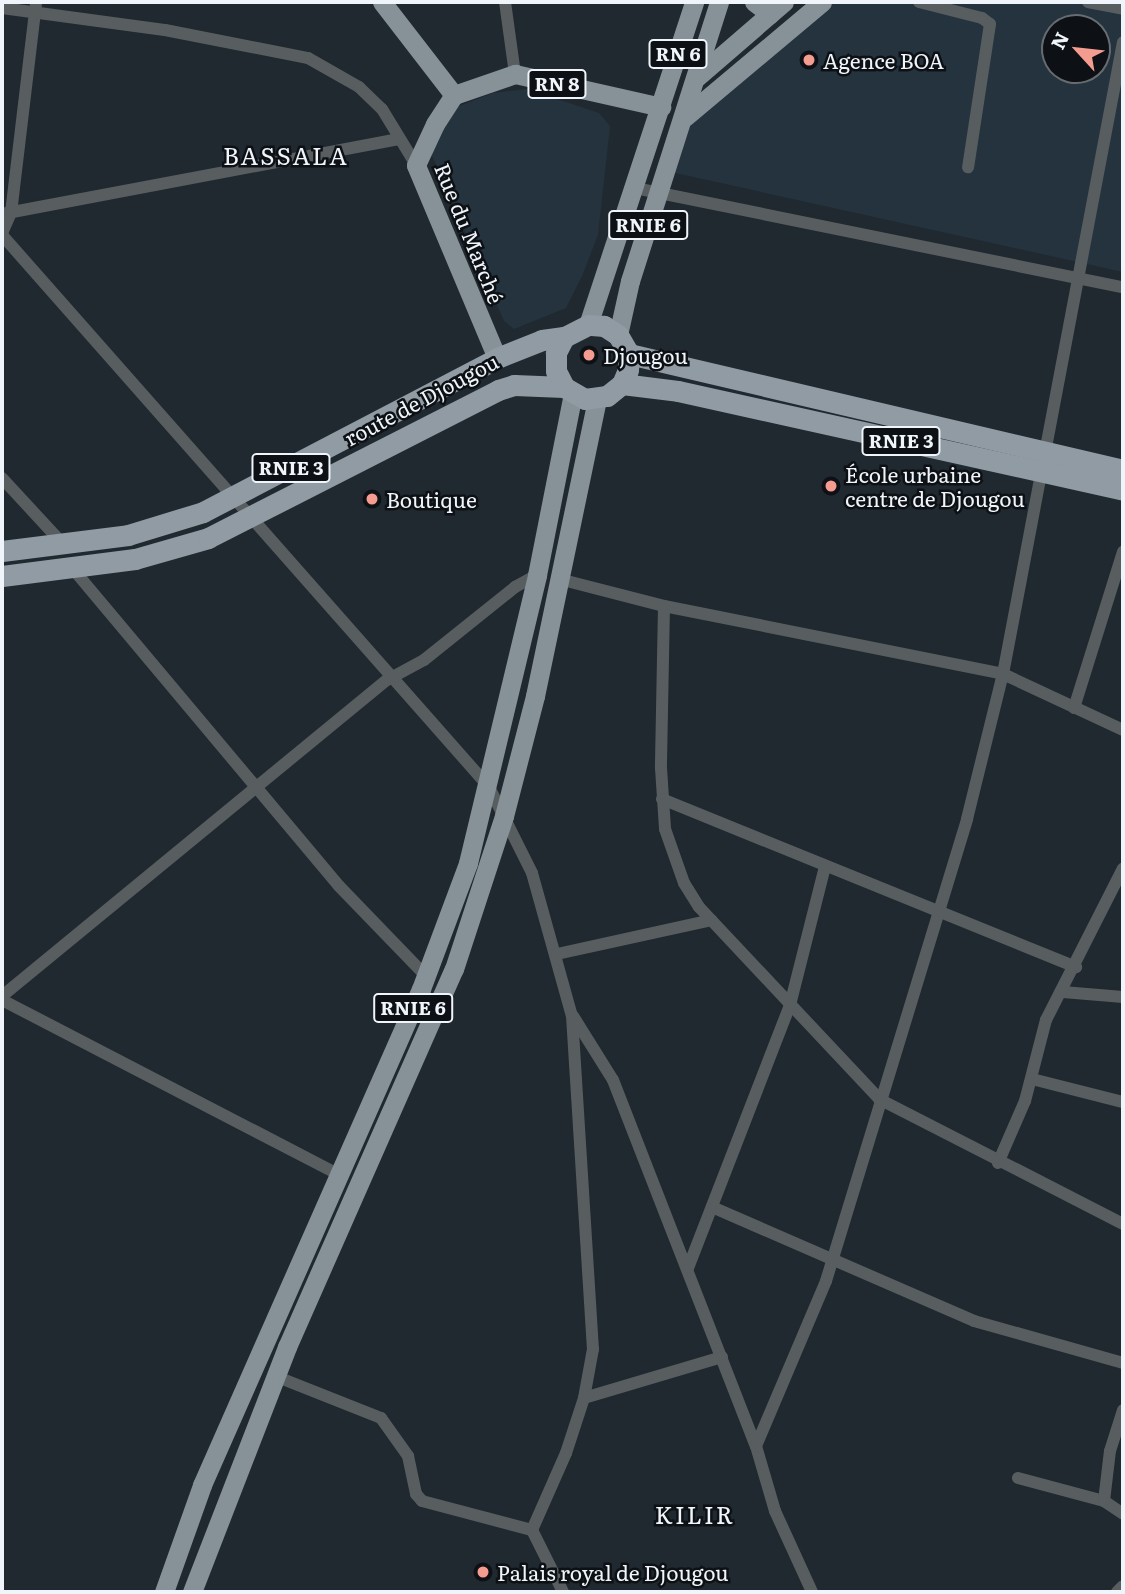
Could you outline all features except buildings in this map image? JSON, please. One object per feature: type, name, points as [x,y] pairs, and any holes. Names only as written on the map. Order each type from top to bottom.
[{"type":"highway","points":[[588,324],[618,335],[629,354],[622,384],[597,399]]},
{"type":"highway","name":"RNIE 3","points":[[565,337],[588,324]]},
{"type":"highway","name":"route de Djougou","points":[[2,551],[150,529],[237,497],[497,358],[542,340],[565,337]]},
{"type":"highway","points":[[565,337],[556,362],[569,391]]},
{"type":"highway","name":"RNIE 3","points":[[629,354],[1040,461],[1123,490]]},
{"type":"highway","name":"RNIE 3","points":[[622,384],[678,391],[1040,461],[1123,470]]},
{"type":"highway","name":"RNIE 3","points":[[2,576],[74,569],[165,552],[255,517],[498,390],[514,385],[569,391],[597,399]]},
{"type":"main road","points":[[382,2],[454,95]]},
{"type":"main road","name":"RN 6","points":[[662,107],[694,2]]},
{"type":"main road","name":"RN 6","points":[[684,118],[719,2]]},
{"type":"main road","points":[[754,2],[777,8]]},
{"type":"main road","points":[[684,118],[822,2]]},
{"type":"main road","points":[[662,107],[777,8]]},
{"type":"main road","name":"RN 8","points":[[454,95],[515,74],[662,107]]},
{"type":"main road","name":"Rue du Marché","points":[[454,95],[416,165],[497,358]]},
{"type":"main road","name":"RNIE 6","points":[[588,324],[662,107]]},
{"type":"main road","name":"RNIE 6","points":[[618,335],[659,192],[684,118]]},
{"type":"main road","name":"RNIE 6","points":[[164,1592],[201,1485],[426,976],[468,863],[489,787],[537,575],[569,391]]},
{"type":"main road","name":"RNIE 6","points":[[192,1592],[287,1347],[415,1065],[454,969],[504,816],[597,399]]},
{"type":"main road","points":[[264,1339],[287,1347]]},
{"type":"street","points":[[505,2],[515,74]]},
{"type":"street","points":[[919,2],[982,18],[990,24],[968,167]]},
{"type":"street","points":[[1088,2],[1123,9]]},
{"type":"street","points":[[34,6],[7,214],[2,234],[255,517],[489,787],[532,873],[557,954],[572,1016],[593,1349],[584,1398],[553,1489],[532,1530]]},
{"type":"street","points":[[2,8],[34,6],[308,58],[359,87],[382,109],[416,165]]},
{"type":"street","points":[[756,1446],[832,1262],[879,1099],[940,916],[1003,674],[1040,461],[1123,42]]},
{"type":"street","points":[[7,214],[399,139]]},
{"type":"street","points":[[635,188],[1123,287]]},
{"type":"street","points":[[2,478],[63,544]]},
{"type":"street","points":[[1074,708],[1123,552]]},
{"type":"street","points":[[74,569],[339,886],[426,976]]},
{"type":"street","points":[[337,1174],[2,998],[256,785],[395,677],[537,575]]},
{"type":"street","points":[[559,579],[664,606],[1003,674],[1123,730]]},
{"type":"street","points":[[664,606],[662,799],[672,856],[684,883],[711,920],[879,1099],[998,1163],[1123,1224]]},
{"type":"street","points":[[662,799],[940,916],[1076,967]]},
{"type":"street","points":[[688,1268],[790,1005],[825,867]]},
{"type":"street","points":[[998,1163],[1032,1079],[1046,1020],[1076,967],[1123,868]]},
{"type":"street","points":[[557,954],[711,920]]},
{"type":"street","points":[[1063,992],[1123,997]]},
{"type":"street","points":[[572,1016],[612,1080],[756,1446],[775,1511],[812,1592]]},
{"type":"street","points":[[1032,1079],[1123,1102]]},
{"type":"street","points":[[712,1208],[974,1321],[1123,1363]]},
{"type":"street","points":[[584,1398],[722,1357]]},
{"type":"street","points":[[275,1376],[380,1418],[408,1456],[416,1494],[422,1501],[532,1530],[563,1592]]},
{"type":"street","points":[[1104,1501],[1110,1451],[1123,1410]]},
{"type":"street","points":[[1018,1478],[1104,1501],[1123,1514]]},
{"type":"street","points":[[1117,1592],[1123,1586]]},
{"type":"shaded area","points":[[833,2],[1123,2],[1123,272],[671,172],[686,125]]},
{"type":"shaded area","points":[[527,89],[599,113],[610,126],[598,235],[582,276],[566,308],[514,329],[504,321],[430,151],[457,107],[493,93]]},
{"type":"place","name":"Agence BOA","points":[[809,60]]},
{"type":"place","name":"Djougou","points":[[589,355]]},
{"type":"place","name":"École urbaine centre de Djougou","points":[[831,486]]},
{"type":"place","name":"Boutique","points":[[372,499]]},
{"type":"place","name":"Palais royal de Djougou","points":[[483,1572]]},
{"type":"district","name":"BASSALA","points":[[286,155]]},
{"type":"district","name":"KILIR","points":[[695,1514]]}]
